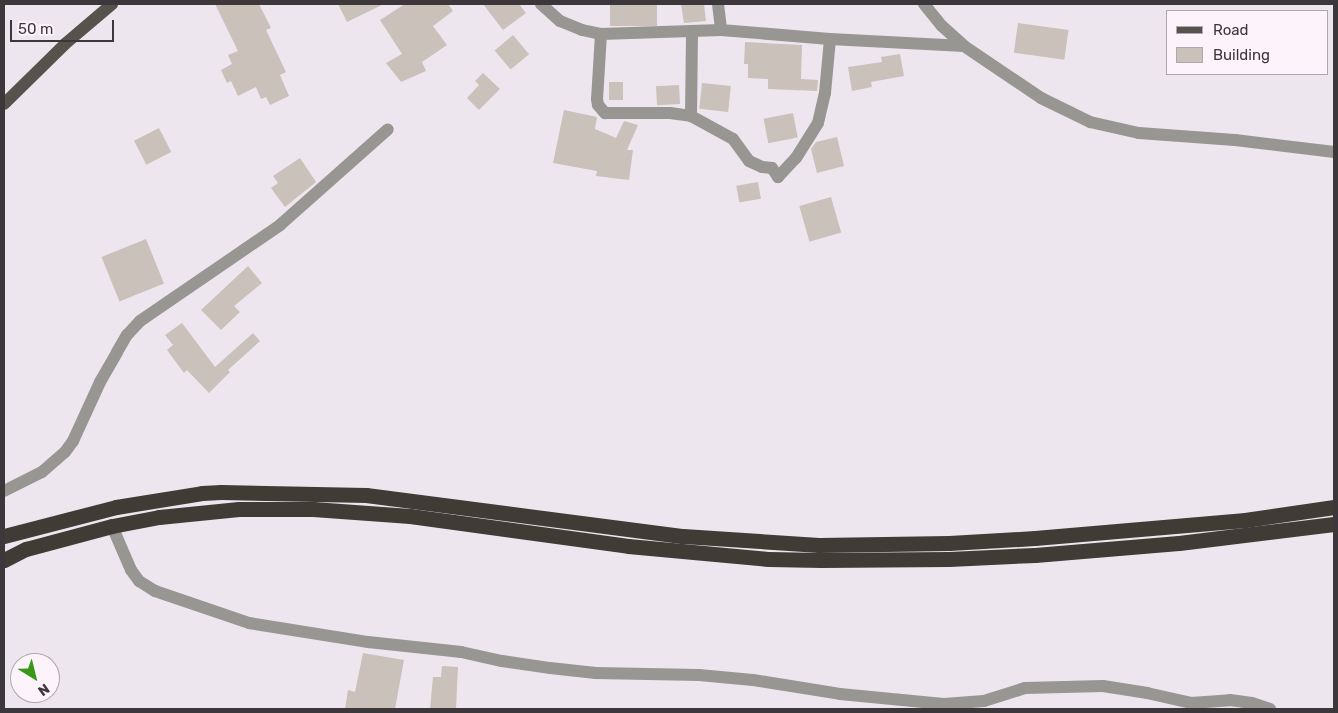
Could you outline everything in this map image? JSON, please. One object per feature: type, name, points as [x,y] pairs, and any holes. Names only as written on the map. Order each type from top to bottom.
[{"type":"highway","points":[[4,536],[116,507],[202,493],[222,492],[366,495],[683,536],[820,545],[949,543],[1035,538],[1245,520],[1334,507]]},
{"type":"highway","points":[[4,560],[26,549],[112,526],[154,518],[220,510],[313,509],[410,516],[628,546],[769,559],[821,560],[949,559],[1035,555],[1179,543],[1334,524]]},
{"type":"main road","points":[[4,104],[106,6]]},
{"type":"street","points":[[541,4],[560,21],[582,30],[601,34],[722,30],[830,39],[964,46]]},
{"type":"street","points":[[718,4],[722,30]]},
{"type":"street","points":[[924,4],[942,26],[964,46],[1041,98],[1090,122],[1139,133],[1234,140],[1334,152]]},
{"type":"street","points":[[691,116],[692,31]]},
{"type":"street","points":[[601,34],[597,99],[601,109],[605,112],[621,114],[670,113],[691,116],[733,139],[749,161],[762,167],[772,168],[778,176],[796,158],[818,123],[825,93],[830,39]]},
{"type":"street","points":[[4,491],[42,472],[65,452],[73,441],[100,382],[117,352],[127,335],[140,321],[280,225],[388,129]]},
{"type":"street","points":[[112,526],[131,570],[139,581],[155,591],[249,623],[368,642],[460,652],[502,661],[596,673],[699,676],[753,680],[840,694],[944,704],[984,701],[1025,688],[1103,686],[1191,703],[1230,700],[1252,703],[1270,709]]},
{"type":"building","points":[[215,4],[259,4],[271,28],[266,30],[286,72],[280,75],[289,96],[270,105],[266,97],[261,99],[256,87],[238,96],[231,81],[227,83],[221,70],[232,64],[228,55],[238,51]]},
{"type":"building","points":[[338,4],[384,4],[347,22]]},
{"type":"building","points":[[405,4],[448,4],[453,11],[433,26],[447,45],[422,62],[426,71],[401,82],[386,63],[402,54],[380,20]]},
{"type":"building","points":[[483,4],[519,4],[526,13],[503,30]]},
{"type":"building","points":[[610,4],[657,4],[657,26],[610,26]]},
{"type":"building","points":[[681,4],[704,4],[706,21],[684,23]]},
{"type":"building","points":[[1018,23],[1069,30],[1064,60],[1014,53]]},
{"type":"building","points":[[513,35],[529,54],[511,70],[495,50]]},
{"type":"building","points":[[745,42],[802,45],[801,79],[818,80],[817,91],[768,89],[768,79],[748,78],[748,64],[744,64]]},
{"type":"building","points":[[900,54],[904,76],[871,82],[872,87],[852,91],[848,67],[882,62],[881,57]]},
{"type":"building","points":[[483,73],[500,89],[479,110],[467,98],[479,85],[475,81]]},
{"type":"building","points":[[609,82],[623,82],[623,100],[609,100]]},
{"type":"building","points":[[702,83],[731,86],[728,112],[699,109]]},
{"type":"building","points":[[679,85],[680,104],[657,105],[656,86]]},
{"type":"building","points":[[564,110],[597,117],[595,129],[616,138],[624,121],[638,125],[627,150],[633,150],[629,180],[596,176],[597,171],[553,163]]},
{"type":"building","points":[[793,113],[798,138],[768,143],[764,119]]},
{"type":"building","points":[[159,128],[171,152],[146,165],[134,141]]},
{"type":"building","points":[[837,137],[844,166],[817,173],[811,149],[816,142]]},
{"type":"building","points":[[300,158],[316,182],[285,207],[271,188],[278,183],[273,176]]},
{"type":"building","points":[[758,182],[761,199],[739,203],[736,186]]},
{"type":"building","points":[[831,197],[841,233],[809,242],[799,206]]},
{"type":"building","points":[[146,239],[164,284],[119,301],[101,257]]},
{"type":"building","points":[[248,266],[262,283],[234,306],[240,312],[221,330],[201,310]]},
{"type":"building","points":[[182,323],[215,367],[253,333],[260,341],[228,370],[230,372],[209,393],[187,370],[184,373],[167,350],[173,345],[165,335]]},
{"type":"building","points":[[363,653],[404,660],[395,709],[345,709],[348,690],[355,692]]},
{"type":"building","points":[[442,666],[458,667],[456,709],[430,709],[433,677],[441,677]]}]
